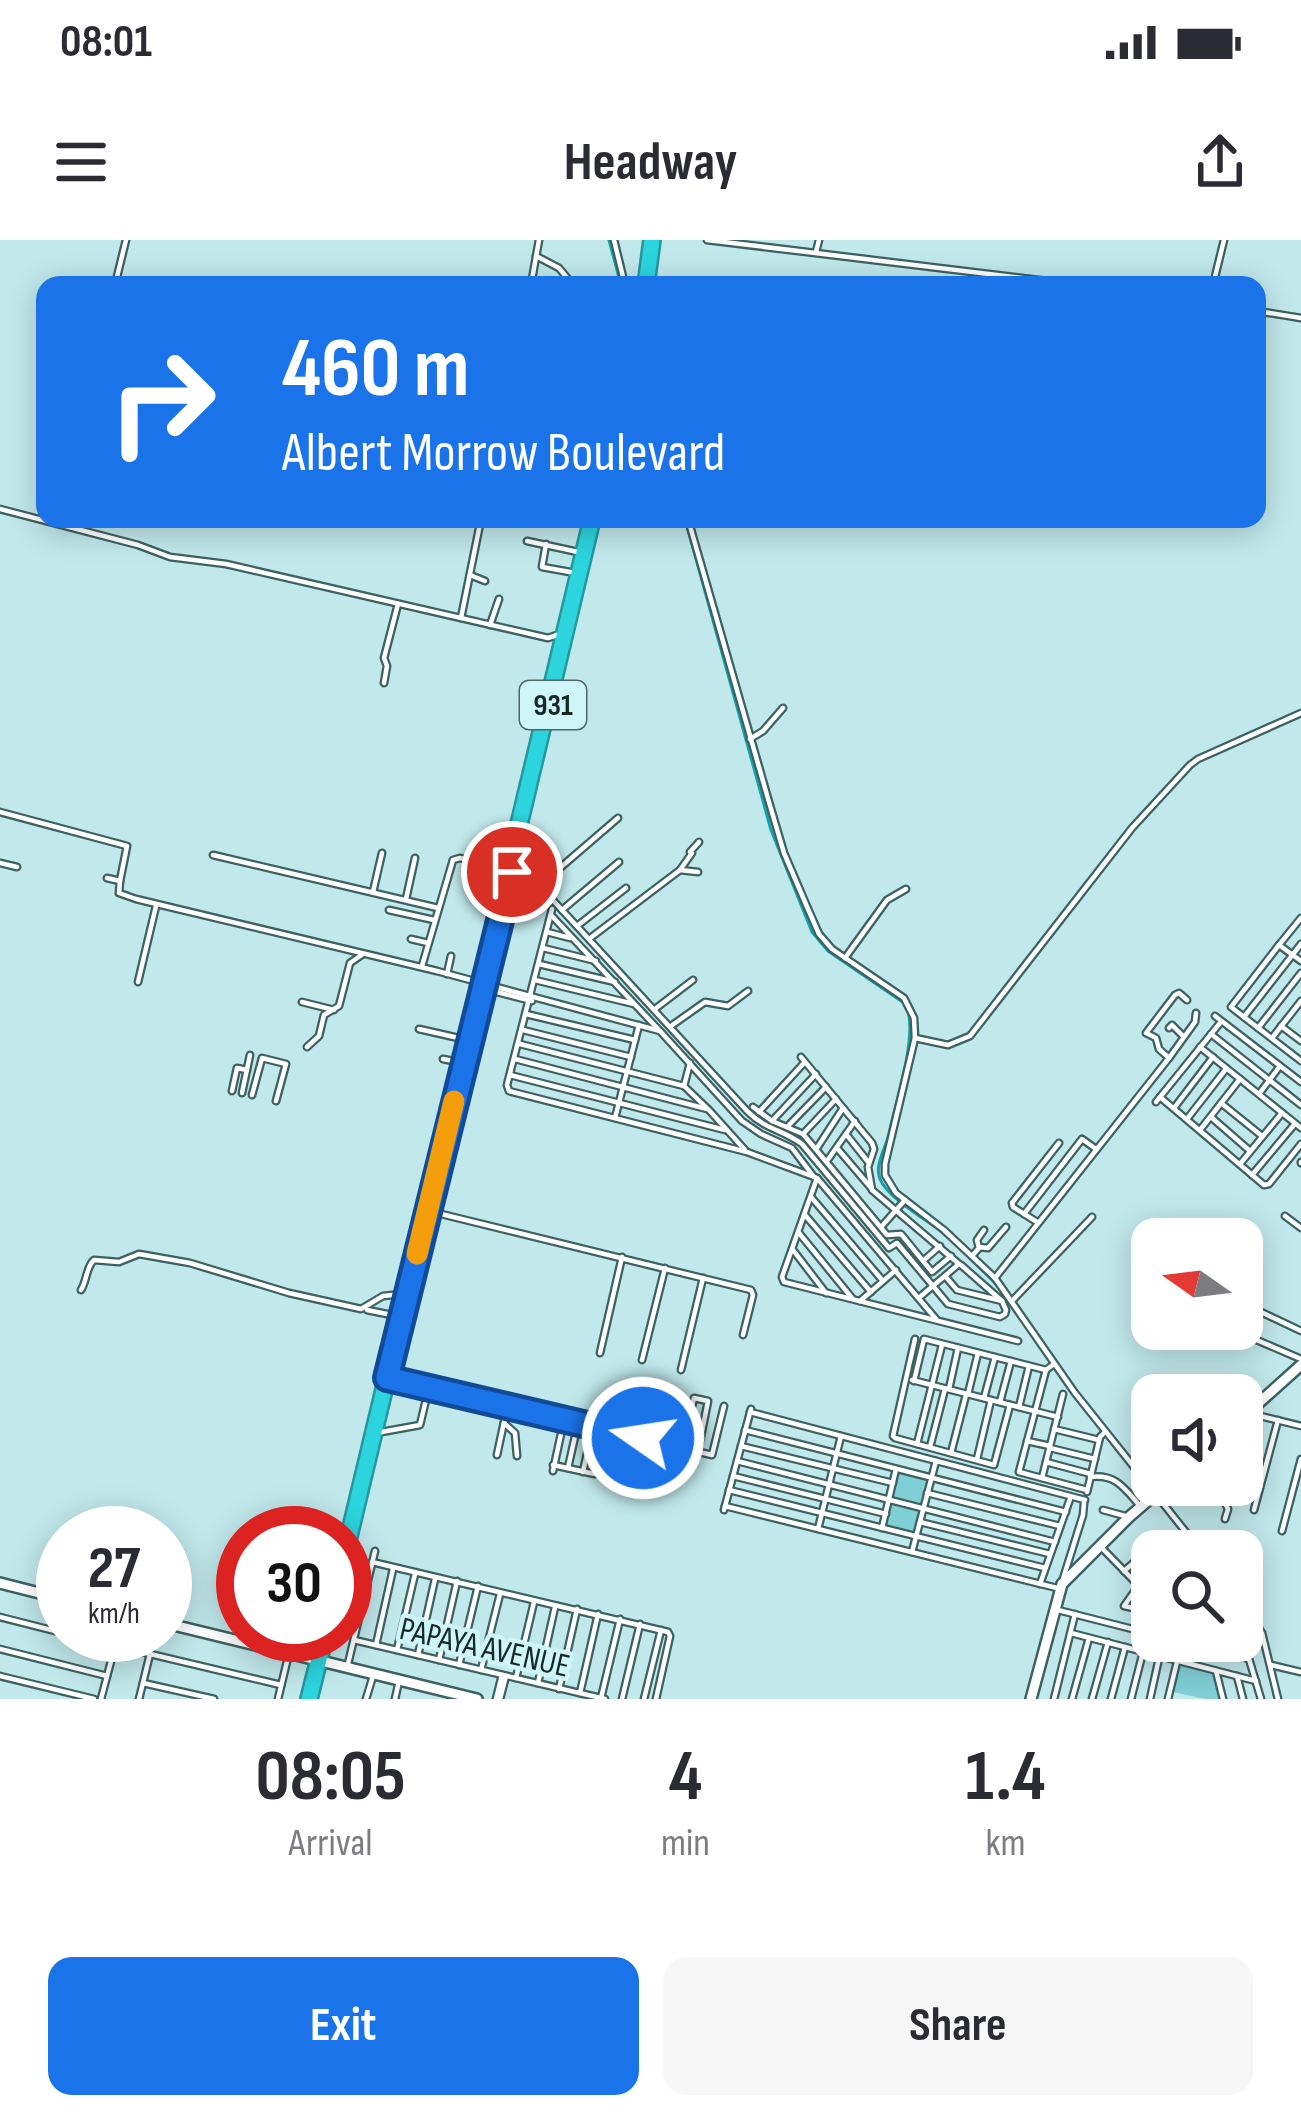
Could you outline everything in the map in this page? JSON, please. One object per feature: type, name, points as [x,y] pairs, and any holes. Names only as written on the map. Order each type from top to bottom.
[{"type":"highway","points":[[647,276],[652,240]]},
{"type":"highway","name":"931","points":[[515,868],[562,635],[591,528]]},
{"type":"highway","name":"931","points":[[356,1506],[506,889],[515,868],[592,528]]},
{"type":"highway","points":[[312,1698],[319,1662]]},
{"type":"main road","points":[[1263,1399],[1301,1362]]},
{"type":"main road","points":[[1031,1699],[1061,1587],[1141,1507]]},
{"type":"main road","points":[[0,1583],[36,1592]]},
{"type":"main road","points":[[326,1662],[399,1681],[424,1693],[477,1699]]},
{"type":"street","points":[[117,276],[126,240]]},
{"type":"street","points":[[533,276],[539,240]]},
{"type":"street","points":[[614,240],[623,276]]},
{"type":"street","points":[[707,240],[1009,276]]},
{"type":"street","points":[[816,252],[819,240]]},
{"type":"street","points":[[1215,276],[1224,240]]},
{"type":"street","points":[[536,256],[566,276]]},
{"type":"street","points":[[1266,312],[1301,318]]},
{"type":"street","points":[[0,509],[36,517]]},
{"type":"street","points":[[80,528],[170,557],[226,565],[548,638],[562,635]]},
{"type":"street","points":[[461,618],[479,528]]},
{"type":"street","points":[[422,968],[456,858],[515,868],[562,910],[759,1123],[802,1144],[889,1248],[896,1243],[948,1304],[1000,1317],[1006,1311],[1002,1301],[915,1225],[884,1171],[915,1038],[914,1018],[904,998],[819,934],[784,853],[691,528]]},
{"type":"street","points":[[527,541],[584,554]]},
{"type":"street","points":[[546,544],[542,567],[570,572]]},
{"type":"street","points":[[470,575],[485,580]]},
{"type":"street","points":[[490,625],[499,598]]},
{"type":"street","points":[[384,683],[384,658],[398,604]]},
{"type":"street","points":[[751,739],[783,708]]},
{"type":"street","points":[[915,1038],[948,1045],[970,1036],[1132,828],[1190,765],[1301,713]]},
{"type":"street","points":[[0,812],[127,846],[120,894],[660,1031]]},
{"type":"street","points":[[539,886],[618,818]]},
{"type":"street","points":[[589,939],[680,870],[699,842]]},
{"type":"street","points":[[373,892],[382,853]]},
{"type":"street","points":[[213,855],[438,908]]},
{"type":"street","points":[[406,899],[416,858]]},
{"type":"street","points":[[0,862],[17,867]]},
{"type":"street","points":[[562,910],[619,862]]},
{"type":"street","points":[[680,870],[698,872]]},
{"type":"street","points":[[107,878],[120,881]]},
{"type":"street","points":[[577,926],[626,888]]},
{"type":"street","points":[[845,958],[887,900],[906,889]]},
{"type":"street","points":[[137,982],[157,904]]},
{"type":"street","points":[[389,910],[434,920]]},
{"type":"street","points":[[815,1177],[747,1152],[507,1088],[552,912],[742,1121],[792,1148],[936,1319]]},
{"type":"street","points":[[1300,1057],[1228,1005],[1301,918]]},
{"type":"street","points":[[547,932],[575,940]]},
{"type":"street","points":[[411,939],[428,943]]},
{"type":"street","points":[[1244,1017],[1301,944]]},
{"type":"street","points":[[1280,945],[1301,961]]},
{"type":"street","points":[[543,948],[597,962]]},
{"type":"street","points":[[580,958],[585,949]]},
{"type":"street","points":[[308,1047],[319,1036],[324,1015],[339,1006],[350,963],[363,954]]},
{"type":"street","points":[[446,974],[451,956]]},
{"type":"street","points":[[539,964],[617,983]]},
{"type":"street","points":[[1258,1028],[1301,973]]},
{"type":"street","points":[[535,980],[636,1005]]},
{"type":"street","points":[[655,1010],[693,980]]},
{"type":"street","points":[[670,1026],[701,1004],[728,1006],[748,991]]},
{"type":"street","points":[[621,1001],[625,992]]},
{"type":"street","points":[[1168,1058],[1156,1038],[1146,1033],[1175,995],[1187,1000],[1182,1001]]},
{"type":"street","points":[[1272,1038],[1301,1001]]},
{"type":"street","points":[[302,1002],[334,1010]]},
{"type":"street","points":[[526,1014],[635,1040]]},
{"type":"street","points":[[1291,1014],[1301,1022]]},
{"type":"street","points":[[615,1118],[645,1015]]},
{"type":"street","points":[[995,1278],[1168,1058],[1196,1015]]},
{"type":"street","points":[[1301,1082],[1218,1018],[1211,1034],[1158,1100],[1174,1108],[1264,1185],[1301,1144]]},
{"type":"street","points":[[1169,1028],[1172,1025],[1184,1037]]},
{"type":"street","points":[[1281,1026],[1301,1041]]},
{"type":"street","points":[[419,1029],[469,1040]]},
{"type":"street","points":[[523,1030],[631,1057]]},
{"type":"street","points":[[1211,1034],[1301,1105]]},
{"type":"street","points":[[520,1044],[684,1086],[747,1152]]},
{"type":"street","points":[[1200,1047],[1298,1125],[1252,1175]]},
{"type":"street","points":[[242,1093],[250,1054]]},
{"type":"street","points":[[1174,1108],[1213,1057]]},
{"type":"street","points":[[252,1095],[262,1058],[286,1064],[275,1102]]},
{"type":"street","points":[[443,1058],[464,1063]]},
{"type":"street","points":[[866,1177],[873,1147],[803,1059],[756,1109],[803,1134],[889,1236],[898,1233],[903,1237],[934,1274],[951,1256]]},
{"type":"street","points":[[515,1060],[710,1110]]},
{"type":"street","points":[[684,1086],[690,1062]]},
{"type":"street","points":[[1259,1094],[1280,1066]]},
{"type":"street","points":[[232,1090],[237,1068],[247,1070]]},
{"type":"street","points":[[1187,1119],[1226,1069]]},
{"type":"street","points":[[772,1121],[816,1074]]},
{"type":"street","points":[[510,1076],[729,1131]]},
{"type":"street","points":[[1200,1130],[1240,1079]]},
{"type":"street","points":[[788,1126],[826,1088]]},
{"type":"street","points":[[803,1134],[836,1099]]},
{"type":"street","points":[[1221,1103],[1262,1136]]},
{"type":"street","points":[[818,1148],[843,1108]]},
{"type":"street","points":[[1240,1165],[1282,1112]]},
{"type":"street","points":[[1211,1117],[1250,1151]]},
{"type":"street","points":[[827,1161],[855,1121]]},
{"type":"street","points":[[846,1135],[869,1163]]},
{"type":"street","points":[[1024,1214],[1082,1139],[1096,1149]]},
{"type":"street","points":[[1037,1222],[1012,1203],[1059,1143]]},
{"type":"street","points":[[837,1148],[866,1177],[872,1190],[944,1230],[995,1278],[1102,1435],[1131,1468]]},
{"type":"street","points":[[1072,1151],[1085,1162]]},
{"type":"street","points":[[815,1177],[782,1281],[1018,1341]]},
{"type":"street","points":[[811,1198],[883,1281]]},
{"type":"street","points":[[882,1226],[901,1204]]},
{"type":"street","points":[[428,1211],[753,1292],[743,1335]]},
{"type":"street","points":[[805,1215],[871,1292]]},
{"type":"street","points":[[1285,1216],[1301,1228]]},
{"type":"street","points":[[1012,1301],[1092,1217]]},
{"type":"street","points":[[903,1237],[915,1225]]},
{"type":"street","points":[[979,1247],[988,1248],[1006,1226]]},
{"type":"street","points":[[979,1247],[977,1240],[984,1231]]},
{"type":"street","points":[[799,1233],[856,1300]]},
{"type":"street","points":[[913,1249],[928,1235]]},
{"type":"street","points":[[922,1261],[940,1246]]},
{"type":"street","points":[[972,1256],[979,1247]]},
{"type":"street","points":[[793,1250],[827,1293]]},
{"type":"street","points":[[81,1290],[94,1260],[118,1262],[139,1254],[190,1262],[289,1293],[402,1317]]},
{"type":"street","points":[[600,1353],[622,1257]]},
{"type":"street","points":[[919,1298],[959,1264]]},
{"type":"street","points":[[642,1360],[665,1268]]},
{"type":"street","points":[[856,1300],[896,1270]]},
{"type":"street","points":[[945,1276],[957,1290],[1002,1301]]},
{"type":"street","points":[[681,1370],[703,1278]]},
{"type":"street","points":[[361,1309],[383,1296],[407,1296]]},
{"type":"street","points":[[1263,1314],[1301,1331]]},
{"type":"street","points":[[915,1339],[905,1378],[1058,1417]]},
{"type":"street","points":[[1010,1405],[995,1465],[893,1436],[924,1339],[1046,1370]]},
{"type":"street","points":[[917,1444],[942,1344]]},
{"type":"street","points":[[1263,1344],[1301,1362]]},
{"type":"street","points":[[930,1447],[958,1348]]},
{"type":"street","points":[[951,1453],[978,1353]]},
{"type":"street","points":[[977,1460],[995,1357]]},
{"type":"street","points":[[1000,1402],[1011,1361]]},
{"type":"street","points":[[1054,1364],[1046,1370],[1019,1472],[1087,1490]]},
{"type":"street","points":[[1019,1407],[1029,1366]]},
{"type":"street","points":[[387,1378],[713,1454],[724,1406]]},
{"type":"street","points":[[656,1384],[654,1440],[650,1490],[639,1484],[654,1440],[670,1389]]},
{"type":"street","points":[[374,1434],[419,1426],[429,1387]]},
{"type":"street","points":[[609,1479],[625,1394]]},
{"type":"street","points":[[1042,1478],[1063,1394]]},
{"type":"street","points":[[682,1447],[694,1398],[708,1401],[698,1451]]},
{"type":"street","points":[[497,1455],[507,1406]]},
{"type":"street","points":[[1084,1501],[750,1410],[725,1508],[1061,1587],[1102,1435]]},
{"type":"street","points":[[1263,1418],[1301,1426]]},
{"type":"street","points":[[564,1420],[553,1468],[595,1474]]},
{"type":"street","points":[[1254,1510],[1278,1420]]},
{"type":"street","points":[[504,1423],[514,1432],[518,1456]]},
{"type":"street","points":[[568,1468],[578,1423]]},
{"type":"street","points":[[583,1472],[593,1426]]},
{"type":"street","points":[[1054,1429],[1102,1435]]},
{"type":"street","points":[[745,1430],[1066,1512]]},
{"type":"street","points":[[600,1463],[615,1431]]},
{"type":"street","points":[[623,1482],[635,1436]]},
{"type":"street","points":[[818,1529],[841,1436]]},
{"type":"street","points":[[1028,1441],[1095,1459]]},
{"type":"street","points":[[741,1446],[893,1483]]},
{"type":"street","points":[[1282,1531],[1301,1459]]},
{"type":"street","points":[[737,1461],[1055,1542]]},
{"type":"street","points":[[912,1552],[935,1461]]},
{"type":"street","points":[[1046,1462],[1116,1480],[1141,1507]]},
{"type":"street","points":[[882,1528],[896,1468]]},
{"type":"street","points":[[733,1476],[886,1514]]},
{"type":"street","points":[[729,1490],[1045,1568]]},
{"type":"street","points":[[927,1493],[1060,1526]]},
{"type":"street","points":[[1040,1584],[1071,1497]]},
{"type":"street","points":[[1163,1506],[1183,1530]]},
{"type":"street","points":[[1226,1506],[1226,1519]]},
{"type":"street","points":[[1103,1510],[1129,1517]]},
{"type":"street","points":[[920,1522],[1050,1554]]},
{"type":"street","points":[[1100,1546],[1131,1578]]},
{"type":"street","points":[[375,1551],[372,1562],[661,1630],[670,1636],[656,1699]]},
{"type":"street","points":[[1124,1570],[1131,1564]]},
{"type":"street","points":[[376,1646],[393,1567]]},
{"type":"street","points":[[398,1650],[415,1572]]},
{"type":"street","points":[[418,1655],[436,1576]]},
{"type":"street","points":[[439,1660],[457,1581]]},
{"type":"street","points":[[459,1665],[478,1586]]},
{"type":"street","points":[[482,1670],[500,1592]]},
{"type":"street","points":[[516,1678],[534,1600]]},
{"type":"street","points":[[538,1684],[555,1604]]},
{"type":"street","points":[[559,1689],[577,1610]]},
{"type":"street","points":[[1054,1610],[1131,1628]]},
{"type":"street","points":[[580,1694],[598,1614]]},
{"type":"street","points":[[1054,1699],[1076,1614]]},
{"type":"street","points":[[0,1617],[36,1626]]},
{"type":"street","points":[[603,1699],[620,1619]]},
{"type":"street","points":[[622,1699],[640,1624]]},
{"type":"street","points":[[644,1699],[661,1630]]},
{"type":"street","points":[[1071,1633],[1131,1649]]},
{"type":"street","points":[[1072,1699],[1089,1637]]},
{"type":"street","points":[[1263,1640],[1278,1699]]},
{"type":"street","points":[[1093,1699],[1108,1642]]},
{"type":"street","name":"PAPAYA AVENUE","points":[[372,1645],[603,1699]]},
{"type":"street","points":[[1112,1699],[1125,1647]]},
{"type":"street","points":[[0,1649],[107,1676]]},
{"type":"street","points":[[0,1676],[98,1699],[111,1662]]},
{"type":"street","points":[[139,1699],[149,1662]]},
{"type":"street","points":[[185,1662],[281,1685]]},
{"type":"street","points":[[278,1699],[287,1662]]},
{"type":"street","points":[[346,1668],[348,1662]]},
{"type":"street","points":[[1131,1699],[1140,1662]]},
{"type":"street","points":[[1150,1699],[1159,1662]]},
{"type":"street","points":[[1168,1699],[1177,1662]]},
{"type":"street","points":[[1185,1662],[1256,1681]]},
{"type":"street","points":[[1250,1662],[1261,1699]]},
{"type":"street","points":[[1271,1665],[1301,1672]]},
{"type":"street","points":[[1216,1671],[1223,1699]]},
{"type":"street","points":[[366,1699],[373,1674]]},
{"type":"street","points":[[498,1699],[504,1675]]},
{"type":"street","points":[[1237,1676],[1243,1699]]},
{"type":"street","points":[[395,1699],[399,1681]]},
{"type":"street","points":[[143,1683],[214,1699]]},
{"type":"shaded area","points":[[898,1472],[928,1479],[914,1534],[885,1526]]},
{"type":"shaded area","points":[[1181,1664],[1213,1673],[1221,1699],[1173,1692]]},
{"type":"waterway","points":[[609,240],[619,276]]},
{"type":"waterway","points":[[687,528],[771,830],[812,932],[828,951],[904,1003]]},
{"type":"waterway","points":[[908,1011],[907,1054],[879,1174],[891,1194],[946,1235]]},
{"type":"waterway","points":[[966,1254],[997,1285]]},
{"type":"waterway","points":[[1064,1382],[1131,1468]]},
{"type":"waterway","points":[[1162,1506],[1181,1530]]},
{"type":"waterway","points":[[1269,1671],[1275,1699]]},
{"type":"slow traffic","points":[[417,1254],[454,1101]]},
{"type":"route","points":[[512,872],[387,1378],[643,1438]]}]
